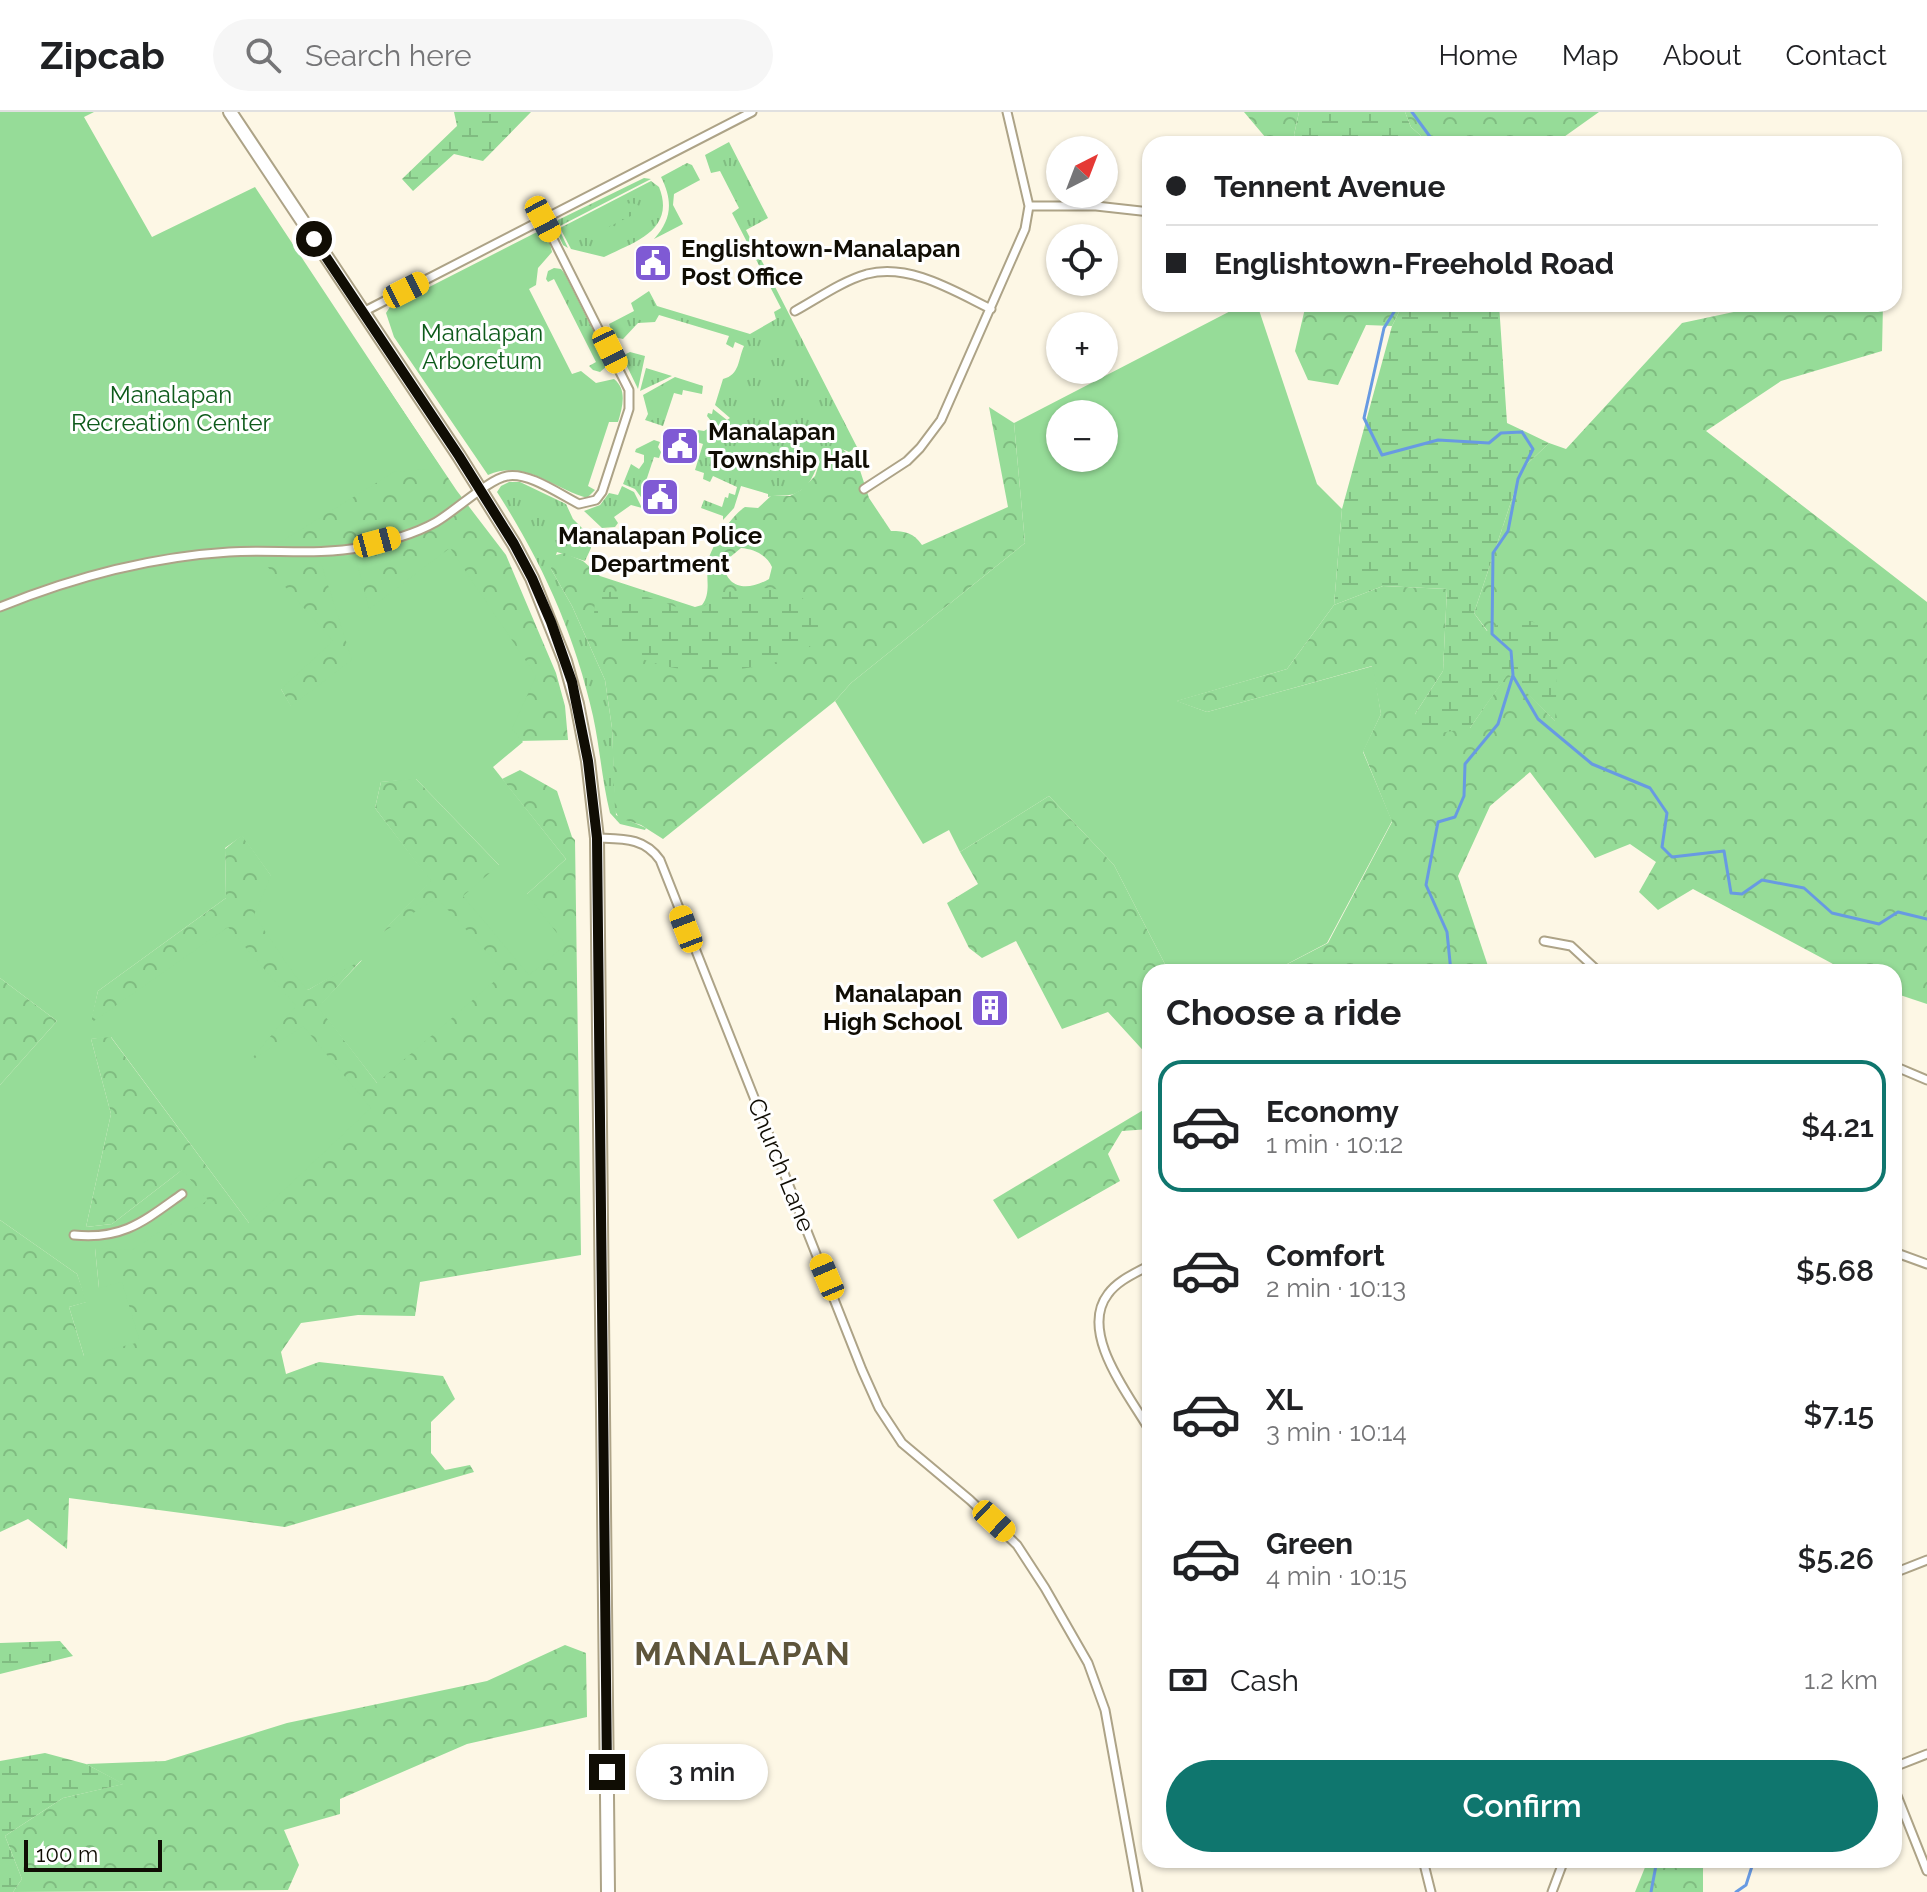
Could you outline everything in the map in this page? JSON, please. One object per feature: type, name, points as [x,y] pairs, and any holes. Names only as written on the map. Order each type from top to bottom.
[{"type":"main road","points":[[230,112],[514,544],[532,578],[565,661],[584,736],[597,838],[608,1892]]},
{"type":"street","points":[[363,312],[752,112]]},
{"type":"street","points":[[864,489],[907,461],[933,432],[948,407],[1025,229],[1029,206],[1007,112]]},
{"type":"street","points":[[1029,206],[1096,206],[1142,211]]},
{"type":"street","points":[[0,607],[94,574],[160,559],[230,552],[343,549],[407,536],[437,522],[499,478],[514,475],[579,504],[591,503],[602,492],[629,409],[627,386],[543,219]]},
{"type":"street","points":[[795,311],[865,275],[882,272],[922,277],[991,309]]},
{"type":"street","name":"Church Lane","points":[[597,838],[635,840],[651,849],[660,860],[879,1408],[895,1434],[911,1451],[1012,1538],[1045,1588],[1095,1678],[1105,1710],[1138,1892]]},
{"type":"street","points":[[1544,941],[1571,946],[1590,964]]},
{"type":"street","points":[[1902,1069],[1927,1080]]},
{"type":"street","points":[[74,1235],[94,1237],[134,1229],[182,1194]]},
{"type":"street","points":[[1902,1255],[1927,1264]]},
{"type":"street","points":[[1142,1270],[1120,1282],[1109,1293],[1100,1309],[1098,1328],[1103,1348],[1142,1417]]},
{"type":"street","points":[[1902,1570],[1927,1560]]},
{"type":"street","points":[[1902,1764],[1927,1754]]},
{"type":"street","points":[[1902,1808],[1927,1871]]},
{"type":"street","points":[[1425,1868],[1431,1892]]},
{"type":"street","points":[[1552,1892],[1561,1868]]},
{"type":"green space","name":"Manalapan Recreation Center","points":[[0,112],[94,112],[84,117],[152,237],[255,187],[441,468],[394,472],[258,556],[333,641],[281,689],[291,706],[352,660],[320,560],[356,559],[369,609],[450,548],[536,676],[512,729],[523,742],[493,767],[566,859],[527,894],[566,945],[529,975],[463,896],[499,865],[416,779],[381,782],[375,808],[431,881],[383,932],[437,898],[505,972],[377,1083],[318,1007],[362,960],[308,990],[254,915],[271,876],[242,836],[225,848],[226,898],[98,991],[91,1023],[228,927],[296,1006],[249,1062],[303,1026],[371,1108],[249,1223],[111,1037],[91,1039],[111,1114],[86,1227],[112,1224],[182,1170],[208,1200],[132,1250],[95,1248],[99,1288],[122,1282],[140,1342],[84,1356],[69,1307],[86,1302],[77,1274],[0,1220],[0,1085],[57,1021],[0,978]]},
{"type":"green space","points":[[454,112],[531,112],[483,161],[454,154],[413,191],[402,179],[457,126]]},
{"type":"green space","points":[[1244,112],[1299,112],[1295,136],[1264,136]]},
{"type":"green space","points":[[1299,112],[1405,112],[1411,127],[1421,136],[1295,136]]},
{"type":"green space","points":[[1405,112],[1599,112],[1565,136],[1421,136],[1411,127]]},
{"type":"green space","points":[[729,142],[768,218],[746,230],[857,447],[849,452],[839,448],[825,453],[809,483],[793,494],[768,497],[768,494],[741,486],[734,508],[723,520],[723,516],[701,508],[704,500],[722,507],[725,497],[728,498],[729,493],[735,495],[737,487],[713,476],[710,482],[703,479],[704,473],[695,470],[703,444],[694,441],[698,430],[709,428],[711,421],[707,416],[708,413],[712,414],[713,409],[727,420],[730,418],[715,405],[723,379],[736,370],[744,346],[735,342],[733,348],[726,344],[729,336],[659,315],[655,322],[638,323],[623,339],[614,337],[609,324],[634,311],[631,303],[649,291],[657,306],[750,334],[776,319],[774,312],[781,308],[732,213],[739,208],[720,171],[711,173],[705,155]]},
{"type":"green space","points":[[687,163],[692,165],[700,180],[674,194],[673,205],[683,224],[654,239],[669,210],[668,194],[661,177]]},
{"type":"green space","points":[[644,178],[651,179],[558,227],[568,248],[563,245],[555,228],[558,220]]},
{"type":"green space","points":[[651,181],[659,187],[663,202],[662,214],[650,232],[604,257],[571,249],[560,228]]},
{"type":"green space","points":[[632,203],[640,206],[639,212],[598,232],[593,230],[593,226],[611,211]]},
{"type":"green space","name":"Manalapan Arboretum","points":[[539,231],[549,239],[552,252],[538,268],[536,285],[529,289],[572,374],[581,371],[596,383],[614,379],[621,388],[622,405],[618,422],[609,422],[588,486],[595,490],[587,498],[514,470],[488,475],[394,337],[386,313],[390,307]]},
{"type":"green space","points":[[561,269],[565,274],[607,358],[607,366],[600,372],[589,366],[596,362],[554,279],[548,282],[546,279],[548,271]]},
{"type":"green space","points":[[1229,312],[1260,312],[1317,484],[1342,509],[1334,605],[1287,669],[1177,701],[1207,712],[1373,666],[1381,714],[1363,752],[1392,821],[1327,943],[1287,964],[1165,964],[1114,865],[1049,796],[960,852],[949,830],[923,844],[835,701],[851,683],[1025,543],[1014,423],[1046,406],[1046,472],[1118,472],[1118,400],[1058,400],[1089,384],[1118,384],[1118,369]]},
{"type":"green space","points":[[1304,312],[1399,312],[1392,326],[1366,325],[1338,385],[1308,380],[1295,351]]},
{"type":"green space","points":[[1399,312],[1500,312],[1507,423],[1549,443],[1522,469],[1474,613],[1487,631],[1511,617],[1559,628],[1555,721],[1508,674],[1470,728],[1428,735],[1415,714],[1443,671],[1447,589],[1383,586],[1334,605],[1342,509],[1392,326]]},
{"type":"green space","points":[[1734,312],[1883,312],[1882,351],[1781,381],[1706,431],[1927,602],[1927,1004],[1902,996],[1902,964],[1833,964],[1693,889],[1658,910],[1639,892],[1656,862],[1630,844],[1595,858],[1530,772],[1490,806],[1458,876],[1487,964],[1287,964],[1328,943],[1392,822],[1363,751],[1381,714],[1372,666],[1207,712],[1176,701],[1287,669],[1334,605],[1383,586],[1447,589],[1443,671],[1415,714],[1470,728],[1508,673],[1555,721],[1474,613],[1522,469],[1549,443],[1566,449],[1682,323]]},
{"type":"green space","points":[[630,352],[645,356],[638,389],[622,356]]},
{"type":"green space","points":[[373,366],[457,491],[506,555],[556,673],[565,706],[568,740],[517,741],[360,661],[291,707],[281,689],[0,553]]},
{"type":"green space","points":[[646,368],[672,376],[640,391]]},
{"type":"green space","points":[[675,377],[703,386],[702,394],[683,390],[682,395],[674,393],[663,426],[645,420],[648,414],[643,395]]},
{"type":"green space","points":[[989,407],[1014,423],[1025,543],[663,839],[641,825],[619,818],[615,811],[612,728],[605,680],[572,606],[551,569],[552,556],[564,553],[583,561],[600,576],[695,607],[702,605],[708,589],[708,561],[729,523],[745,507],[758,508],[772,495],[790,496],[801,490],[815,476],[822,455],[832,448],[841,448],[857,461],[869,498],[891,531],[909,534],[922,545],[1008,507]],"holes":[[[741,548],[760,553],[767,559],[772,567],[769,579],[746,586],[729,579],[723,563]]]},
{"type":"green space","points":[[654,440],[660,442],[658,447],[661,452],[659,458],[654,457],[643,490],[649,492],[647,497],[656,500],[649,508],[635,489],[623,484],[631,464],[639,469],[644,462],[644,455],[635,452],[636,449]]},
{"type":"green space","points":[[509,482],[520,482],[566,504],[573,519],[591,537],[591,548],[585,561],[557,552],[551,569],[572,606],[605,680],[612,728],[616,815],[645,830],[620,824],[610,813],[593,716],[567,628],[542,572],[497,492]]},
{"type":"green space","points":[[622,486],[634,492],[642,508],[631,505],[614,517],[618,523],[615,527],[602,528],[584,511],[600,505],[609,493],[618,495]]},
{"type":"green space","points":[[758,588],[780,590],[800,597],[816,610],[825,630],[814,643],[779,661],[735,669],[692,670],[634,656],[608,643],[596,628],[595,601],[615,591],[697,612],[720,593]]},
{"type":"green space","points":[[520,770],[557,791],[575,840],[581,1255],[420,1282],[415,1316],[358,1315],[301,1323],[281,1352],[286,1374],[319,1362],[443,1376],[455,1399],[431,1422],[431,1453],[445,1470],[470,1465],[474,1472],[285,1527],[69,1498],[67,1549],[28,1519],[0,1532],[0,1220],[77,1274],[87,1302],[69,1307],[84,1356],[99,1288],[95,1248],[182,1170],[112,1224],[86,1227],[111,1114],[91,1039],[110,1036],[249,1223],[246,1065],[90,1024],[98,991],[226,898],[225,849],[242,835],[272,877],[308,990],[364,957],[319,1007],[377,1083],[380,935],[430,881],[375,808],[381,782],[415,778],[527,894],[566,859],[502,779]]},
{"type":"green space","points":[[1049,796],[1114,865],[1165,964],[1142,964],[1142,1049],[1108,1012],[1062,1029],[1016,941],[982,958],[969,948],[947,903],[978,884],[960,852]]},
{"type":"green space","points":[[0,978],[57,1021],[0,1085]]},
{"type":"green space","points":[[1142,1111],[1142,1130],[1122,1131],[1108,1154],[1120,1181],[1018,1239],[993,1200]]},
{"type":"green space","points":[[60,1641],[73,1656],[0,1674],[0,1643]]},
{"type":"green space","points":[[565,1645],[586,1653],[587,1717],[467,1744],[340,1799],[340,1814],[284,1830],[299,1865],[288,1890],[13,1892],[22,1879],[5,1836],[63,1798],[123,1784],[86,1764],[165,1761],[287,1723],[487,1681]]},
{"type":"green space","points":[[45,1753],[86,1764],[124,1784],[63,1798],[5,1836],[22,1879],[13,1892],[0,1892],[0,1761]]},
{"type":"green space","points":[[1645,1868],[1703,1868],[1703,1892],[1635,1892]]},
{"type":"waterway","points":[[1412,112],[1430,136]]},
{"type":"waterway","points":[[1394,312],[1384,328],[1364,418],[1382,455],[1438,440],[1489,443],[1501,433],[1522,432],[1533,449],[1518,479],[1508,531],[1493,553],[1492,634],[1511,651],[1513,675],[1498,724],[1465,764],[1464,796],[1455,817],[1438,822],[1426,885],[1447,932],[1450,964]]},
{"type":"waterway","points":[[1513,676],[1538,719],[1592,764],[1650,788],[1667,813],[1662,847],[1672,857],[1724,851],[1731,893],[1742,894],[1762,880],[1804,888],[1832,913],[1879,924],[1898,912],[1927,919]]},
{"type":"waterway","points":[[1651,1892],[1656,1868]]},
{"type":"waterway","points":[[1736,1892],[1746,1885],[1751,1868]]},
{"type":"place","name":"Englishtown-Manalapan Post Office","points":[[653,263]]},
{"type":"place","name":"Manalapan Township Hall","points":[[680,446]]},
{"type":"place","name":"Manalapan Police Department","points":[[660,497]]},
{"type":"place","name":"Manalapan High School","points":[[990,1008]]},
{"type":"district","name":"MANALAPAN","points":[[743,1654]]},
{"type":"route","points":[[314,239],[514,544],[551,622],[572,682],[584,736],[597,838],[607,1772]]}]
